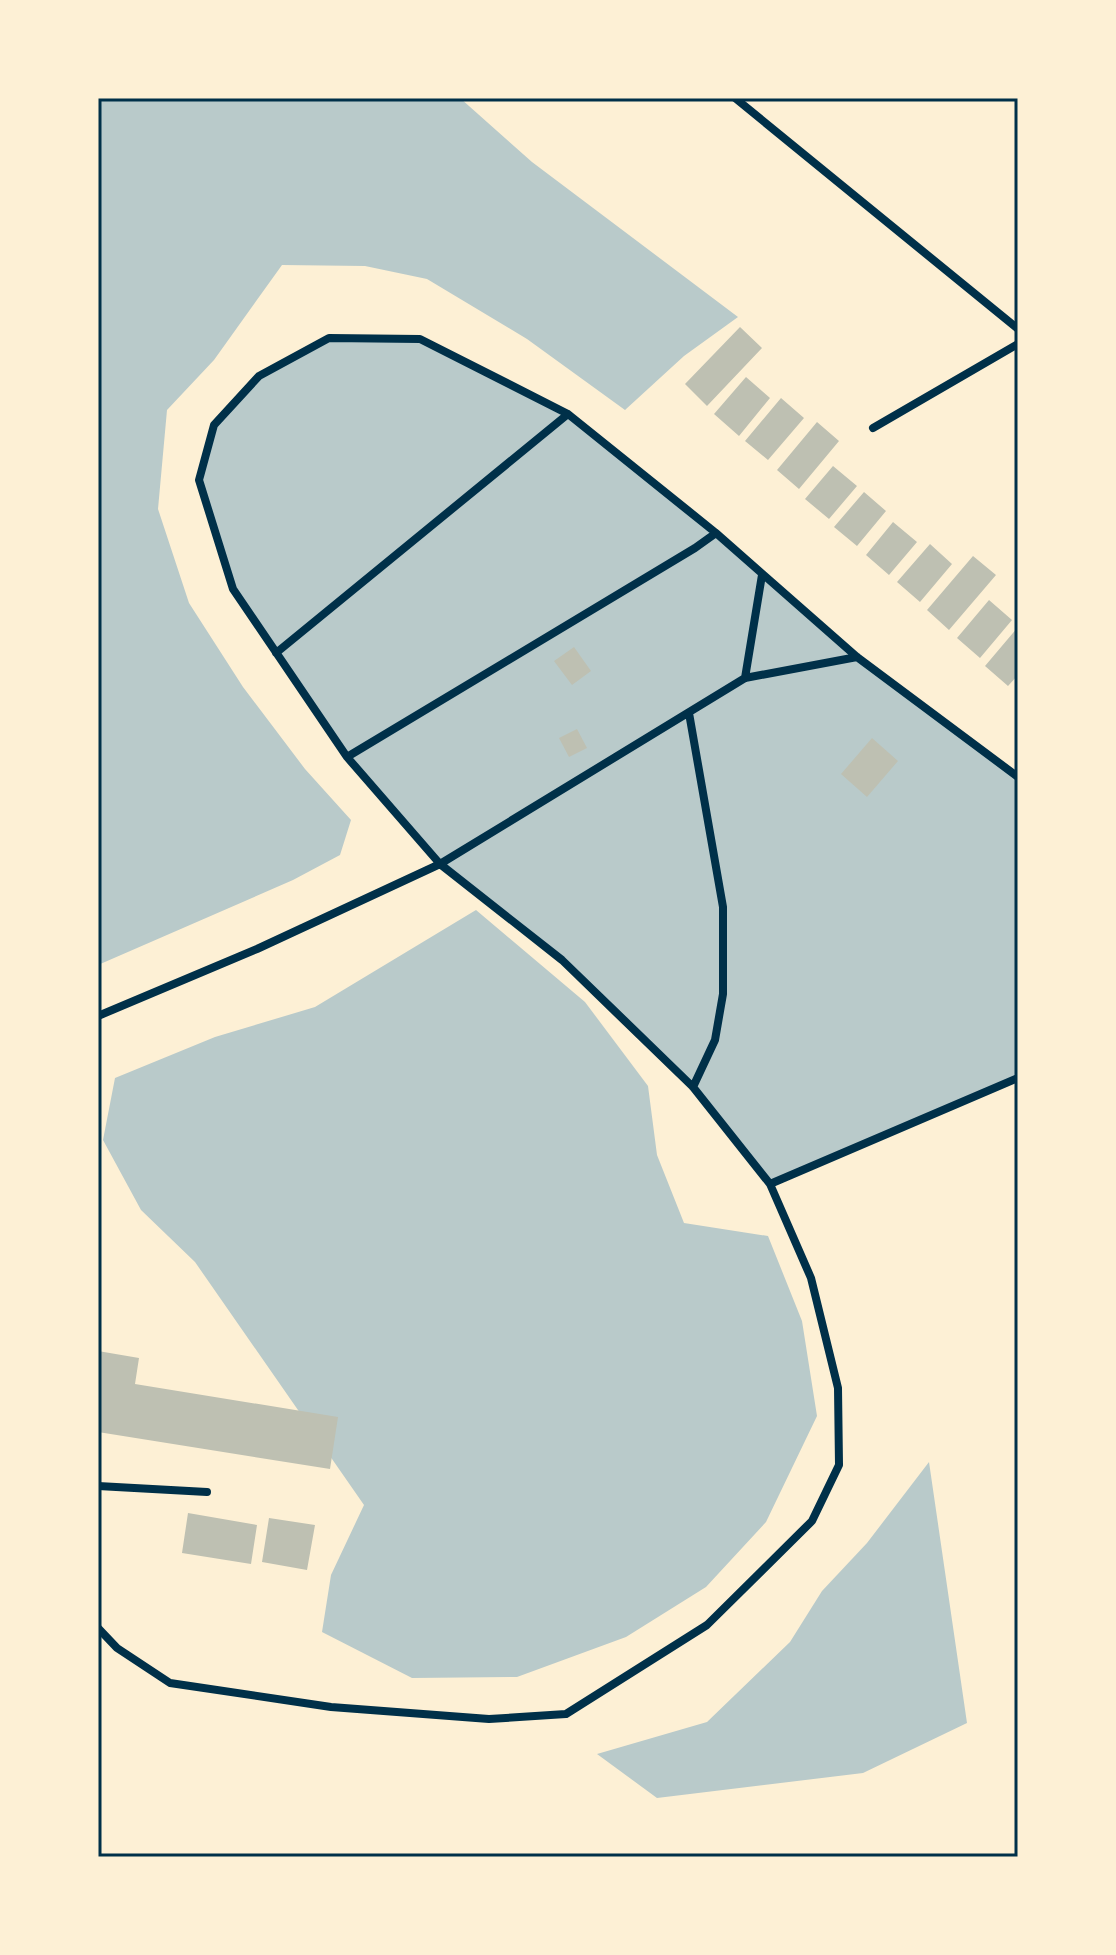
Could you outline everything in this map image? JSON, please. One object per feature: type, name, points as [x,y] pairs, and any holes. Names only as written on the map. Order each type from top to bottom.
[{"type":"street","points":[[735,98],[1018,329]]},
{"type":"street","points":[[98,1628],[117,1648],[170,1683],[331,1707],[489,1719],[566,1714],[707,1625],[812,1521],[839,1465],[838,1388],[811,1278],[770,1184],[693,1087],[562,960],[440,864],[347,757],[233,589],[199,480],[214,425],[259,376],[329,338],[420,339],[568,414],[716,533],[857,657],[1018,777]]},
{"type":"street","points":[[873,428],[1018,344]]},
{"type":"street","points":[[276,653],[568,414]]},
{"type":"street","points":[[347,757],[716,533]]},
{"type":"street","points":[[745,678],[762,575]]},
{"type":"street","points":[[98,1016],[257,949],[440,864],[745,678],[857,657]]},
{"type":"street","points":[[689,713],[723,907],[723,994],[715,1040],[693,1087]]},
{"type":"street","points":[[770,1184],[1018,1078]]},
{"type":"street","points":[[98,1486],[207,1492]]},
{"type":"shaded area","points":[[98,98],[460,98],[532,162],[738,317],[684,356],[625,410],[527,339],[427,279],[365,266],[282,265],[214,360],[167,410],[158,509],[189,603],[243,687],[305,769],[351,820],[340,855],[293,880],[98,965]]},
{"type":"shaded area","points":[[329,338],[420,339],[568,414],[716,533],[807,615],[1018,777],[1018,1078],[770,1184],[693,1087],[562,960],[440,864],[347,757],[233,589],[199,480],[214,425],[259,376]]},
{"type":"shaded area","points":[[476,910],[585,1002],[648,1086],[657,1155],[684,1223],[768,1236],[802,1321],[817,1416],[766,1522],[706,1587],[626,1637],[517,1677],[412,1678],[322,1632],[331,1575],[364,1505],[195,1262],[141,1210],[103,1140],[115,1078],[215,1037],[315,1007]]},
{"type":"shaded area","points":[[929,1462],[967,1723],[863,1773],[657,1798],[597,1754],[707,1722],[790,1642],[822,1591],[867,1543]]},
{"type":"building","points":[[740,327],[762,348],[707,406],[685,384]]},
{"type":"building","points":[[746,377],[770,398],[739,436],[714,414]]},
{"type":"building","points":[[781,398],[804,418],[768,460],[745,441]]},
{"type":"building","points":[[817,422],[839,441],[799,489],[777,470]]},
{"type":"building","points":[[833,466],[857,486],[829,519],[805,499]]},
{"type":"building","points":[[864,492],[886,511],[857,546],[834,527]]},
{"type":"building","points":[[893,522],[917,542],[889,575],[866,555]]},
{"type":"building","points":[[930,544],[952,564],[920,602],[897,582]]},
{"type":"building","points":[[973,556],[996,575],[949,630],[927,610]]},
{"type":"building","points":[[989,600],[1012,620],[980,658],[957,638]]},
{"type":"building","points":[[1018,627],[1018,675],[1008,686],[985,666]]},
{"type":"building","points":[[574,647],[591,671],[572,685],[554,661]]},
{"type":"building","points":[[577,729],[587,748],[569,757],[559,738]]},
{"type":"building","points":[[872,738],[898,761],[867,797],[841,774]]},
{"type":"building","points":[[98,1351],[139,1358],[135,1384],[338,1417],[330,1469],[98,1432]]},
{"type":"building","points":[[188,1513],[257,1525],[251,1564],[182,1553]]},
{"type":"building","points":[[269,1518],[315,1525],[307,1570],[262,1562]]}]
